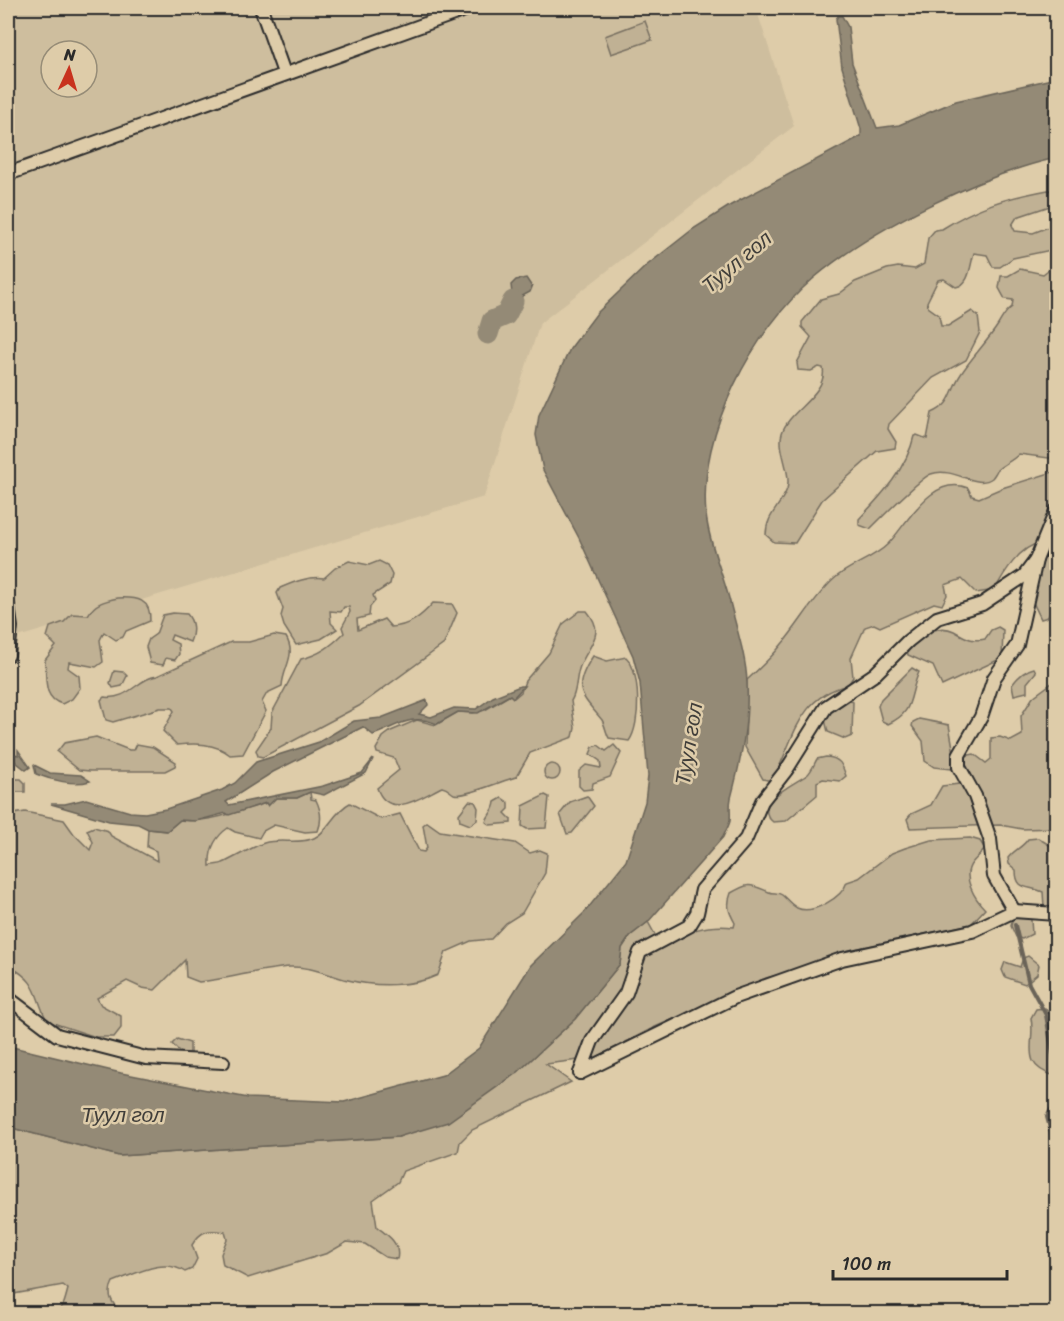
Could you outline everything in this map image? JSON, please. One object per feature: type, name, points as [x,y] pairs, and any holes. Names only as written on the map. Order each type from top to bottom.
[{"type":"street","points":[[8,174],[470,8]]},
{"type":"street","points":[[266,9],[284,73]]},
{"type":"street","points":[[1014,911],[994,876],[990,839],[975,796],[959,767],[959,755],[981,717],[994,678],[1017,645],[1036,561],[1056,511]]},
{"type":"street","points":[[1036,561],[1024,576],[982,604],[937,618],[908,641],[875,674],[826,707],[787,769],[762,801],[746,839],[702,890],[697,913],[689,926],[640,952],[626,993],[592,1041],[580,1073],[735,997],[842,959],[972,931],[1014,911],[1056,914]]},
{"type":"street","points":[[8,606],[11,627],[8,655]]},
{"type":"street","points":[[8,998],[57,1035],[146,1058],[223,1062]]},
{"type":"shaded area","points":[[8,8],[756,8],[794,126],[540,323],[484,497],[8,640]]},
{"type":"shaded area","points":[[645,21],[652,40],[611,54],[605,36]]},
{"type":"shaded area","points":[[1048,190],[1056,191],[1056,204],[1017,217],[1012,225],[1015,231],[1033,233],[1056,224],[1056,249],[1013,258],[1000,267],[993,267],[987,255],[974,253],[964,283],[956,287],[944,279],[938,280],[927,302],[928,307],[939,315],[941,326],[948,326],[972,311],[978,316],[980,332],[966,360],[933,378],[889,424],[888,429],[896,442],[895,448],[877,451],[822,500],[795,543],[774,542],[766,535],[768,522],[784,495],[788,483],[781,447],[782,433],[792,417],[820,386],[823,377],[823,368],[819,367],[811,371],[798,370],[797,363],[811,337],[802,327],[802,322],[821,299],[839,294],[855,282],[887,269],[898,267],[915,269],[924,264],[928,238],[935,230],[942,229],[968,214],[993,204]]},
{"type":"shaded area","points":[[1056,264],[1056,459],[1019,454],[986,481],[972,480],[948,473],[931,474],[870,529],[859,525],[859,519],[885,491],[900,470],[914,436],[927,439],[932,413],[944,406],[965,368],[1005,313],[1012,307],[1013,300],[1005,299],[999,288],[1001,276],[1008,276],[1020,269],[1043,274]]},
{"type":"shaded area","points":[[1056,471],[1056,598],[1048,617],[1041,619],[1029,594],[1040,543],[1019,555],[1007,569],[995,590],[976,593],[962,579],[945,585],[947,595],[942,605],[934,603],[880,627],[874,624],[865,627],[851,658],[853,677],[848,685],[830,691],[807,711],[792,736],[772,781],[763,779],[745,747],[747,680],[789,636],[826,586],[840,574],[888,544],[912,513],[932,494],[943,488],[955,486],[968,488],[972,496],[979,498],[1002,488]]},
{"type":"shaded area","points":[[349,561],[369,565],[379,561],[387,565],[392,575],[390,584],[373,595],[375,601],[370,607],[369,616],[357,619],[358,630],[384,619],[391,627],[403,625],[424,613],[433,603],[452,604],[457,613],[444,644],[359,706],[263,757],[258,756],[256,750],[271,728],[272,713],[301,659],[319,652],[339,638],[344,633],[342,627],[350,612],[349,607],[344,607],[341,612],[330,611],[331,623],[337,629],[321,639],[296,645],[284,626],[281,616],[283,609],[277,593],[280,588],[296,582],[324,578],[335,568]]},
{"type":"shaded area","points":[[118,598],[142,601],[148,608],[150,621],[126,631],[123,637],[116,640],[104,632],[100,640],[103,662],[96,667],[69,662],[68,668],[79,676],[80,688],[72,699],[62,704],[56,701],[48,692],[46,680],[45,660],[56,646],[47,637],[50,627],[64,622],[72,614],[88,615],[100,603]]},
{"type":"shaded area","points":[[580,611],[587,611],[593,619],[596,632],[579,668],[571,701],[575,728],[573,737],[530,753],[516,777],[474,791],[459,795],[442,787],[417,800],[398,805],[382,798],[377,788],[399,770],[394,758],[377,753],[376,749],[383,737],[417,720],[436,725],[458,712],[473,713],[485,710],[510,695],[514,698],[521,692],[525,681],[549,653],[563,624]]},
{"type":"shaded area","points":[[187,614],[191,620],[193,627],[190,642],[172,635],[170,640],[178,644],[179,654],[175,660],[166,658],[163,665],[150,663],[146,647],[149,639],[156,634],[163,615]]},
{"type":"shaded area","points":[[998,627],[1003,630],[1002,658],[942,686],[933,666],[908,655],[907,648],[923,636],[941,628],[980,640],[985,639],[991,630]]},
{"type":"shaded area","points":[[274,635],[286,637],[290,656],[282,686],[267,693],[262,702],[266,711],[243,754],[230,755],[218,748],[205,745],[177,745],[163,731],[174,711],[172,708],[160,708],[113,722],[106,720],[101,700],[104,697],[120,696],[150,678],[231,642],[249,642]]},
{"type":"shaded area","points":[[593,656],[607,661],[626,657],[631,664],[638,698],[636,723],[629,741],[609,738],[602,720],[581,691],[582,676]]},
{"type":"shaded area","points":[[912,668],[919,672],[907,709],[888,724],[882,721],[878,706],[881,699]]},
{"type":"shaded area","points":[[1034,668],[1036,672],[1027,683],[1027,692],[1014,695],[1012,685],[1021,675]]},
{"type":"shaded area","points":[[114,671],[123,672],[127,676],[122,686],[113,688],[110,683]]},
{"type":"shaded area","points":[[1056,680],[1056,828],[1022,829],[1000,825],[910,828],[907,819],[911,814],[931,805],[942,786],[959,784],[965,756],[974,754],[986,763],[991,759],[991,738],[1000,737],[1011,741],[1022,735],[1021,716],[1033,697]]},
{"type":"shaded area","points":[[848,699],[853,702],[852,736],[845,739],[828,732],[825,720],[831,711]]},
{"type":"shaded area","points":[[919,719],[949,725],[956,765],[952,769],[934,767],[925,761],[923,741],[912,726],[913,722]]},
{"type":"shaded area","points":[[96,737],[129,750],[134,750],[137,744],[153,747],[176,762],[175,766],[165,771],[79,770],[57,752],[64,743]]},
{"type":"shaded area","points":[[598,745],[606,751],[614,745],[621,753],[610,777],[593,783],[592,789],[583,790],[579,786],[579,771],[586,765],[601,768],[600,761],[590,754],[593,747]]},
{"type":"shaded area","points":[[826,757],[840,762],[846,776],[840,781],[823,779],[817,782],[817,795],[786,821],[773,822],[767,815],[767,808],[771,801],[785,788],[807,775],[817,759]]},
{"type":"shaded area","points":[[549,764],[555,764],[560,772],[558,778],[549,780],[544,775],[544,769]]},
{"type":"shaded area","points":[[8,779],[21,779],[25,783],[25,792],[8,792]]},
{"type":"shaded area","points":[[310,792],[311,799],[316,800],[320,812],[318,831],[305,832],[274,825],[263,831],[259,838],[228,828],[214,844],[210,866],[222,864],[264,843],[314,838],[323,832],[339,811],[350,803],[381,819],[400,814],[419,851],[424,852],[427,848],[423,825],[427,822],[440,831],[515,843],[530,853],[540,850],[547,853],[545,873],[522,913],[506,923],[491,939],[471,941],[446,952],[438,975],[428,979],[406,984],[370,984],[312,969],[290,967],[199,982],[186,977],[185,960],[155,990],[142,988],[127,981],[97,998],[101,1005],[121,1016],[121,1028],[114,1037],[96,1037],[47,1021],[34,988],[25,977],[8,965],[8,815],[25,812],[64,820],[90,850],[93,842],[87,830],[94,827],[108,831],[111,836],[157,861],[156,851],[147,847],[148,829],[167,831],[180,820],[212,818],[266,803],[268,805],[275,798],[297,798]]},
{"type":"shaded area","points":[[545,795],[549,797],[546,828],[527,829],[522,826],[523,806]]},
{"type":"shaded area","points":[[587,796],[594,806],[572,833],[567,834],[560,814],[570,802]]},
{"type":"shaded area","points":[[502,798],[509,803],[509,809],[505,813],[511,819],[511,823],[490,825],[486,822],[487,819],[495,802]]},
{"type":"shaded area","points":[[469,801],[475,802],[478,808],[477,820],[470,825],[460,821],[459,814]]},
{"type":"shaded area","points":[[970,838],[980,841],[985,849],[969,869],[971,888],[985,909],[971,924],[850,950],[819,964],[766,978],[653,1028],[595,1058],[546,1064],[571,1082],[472,1130],[460,1142],[458,1152],[403,1171],[398,1182],[373,1200],[377,1227],[395,1244],[397,1259],[385,1257],[365,1244],[347,1242],[328,1253],[248,1278],[223,1265],[221,1254],[227,1239],[225,1232],[210,1231],[199,1236],[192,1245],[197,1259],[192,1269],[185,1272],[177,1268],[159,1266],[113,1282],[110,1291],[111,1299],[121,1313],[33,1313],[39,1308],[60,1309],[68,1289],[63,1285],[8,1295],[8,1127],[119,1156],[399,1137],[518,1072],[575,1019],[620,964],[622,948],[630,936],[648,922],[659,942],[665,946],[697,929],[714,926],[734,927],[735,923],[728,905],[729,898],[731,893],[750,885],[780,894],[803,910],[818,907],[839,894],[847,882],[859,878],[892,853],[931,840]]},
{"type":"shaded area","points":[[1038,838],[1056,849],[1056,910],[1044,907],[1043,892],[1020,884],[1016,870],[1009,864],[1008,858],[1028,839]]},
{"type":"shaded area","points":[[1013,917],[1028,917],[1031,920],[1032,934],[1022,939],[1016,937],[1011,926]]},
{"type":"shaded area","points":[[1028,956],[1039,965],[1037,974],[1025,984],[1005,977],[1002,970],[1005,962],[1020,967],[1023,958]]},
{"type":"shaded area","points":[[1045,1008],[1056,1022],[1055,1076],[1036,1066],[1032,1060],[1031,1018],[1036,1009]]},
{"type":"shaded area","points":[[177,1039],[190,1043],[190,1053],[181,1053],[172,1044]]},
{"type":"water","name":"Туул гол","points":[[842,16],[848,27],[852,63],[877,128],[899,125],[956,101],[1056,78],[1056,158],[1026,166],[962,190],[897,223],[838,259],[814,278],[770,325],[734,385],[711,450],[706,483],[708,525],[745,662],[747,682],[744,741],[730,801],[730,821],[723,837],[648,922],[630,936],[622,948],[620,964],[575,1019],[518,1072],[448,1122],[398,1137],[119,1156],[8,1127],[8,1046],[121,1073],[248,1098],[344,1102],[443,1075],[479,1048],[531,965],[584,913],[626,861],[645,802],[648,776],[640,683],[633,656],[579,538],[543,470],[536,435],[539,415],[570,349],[597,313],[646,266],[693,229],[731,205],[861,136],[861,129],[842,67],[836,19]]},
{"type":"water","points":[[526,278],[532,287],[530,292],[513,301],[511,285],[516,280]]},
{"type":"water","points":[[524,686],[513,698],[510,695],[478,713],[458,712],[437,724],[412,720],[373,735],[363,727],[273,772],[226,802],[229,805],[323,786],[362,773],[373,759],[366,773],[324,795],[310,792],[297,798],[276,798],[268,806],[266,803],[229,815],[226,813],[196,821],[180,820],[167,831],[148,829],[138,824],[109,821],[51,804],[65,804],[86,799],[130,812],[145,813],[166,809],[222,790],[235,783],[256,762],[319,742],[354,721],[381,718],[427,700],[428,705],[419,714],[431,717],[454,708],[476,709],[493,697]]},
{"type":"water","points":[[18,750],[30,767],[26,770],[8,756],[8,752],[18,755]]},
{"type":"water","points":[[34,765],[50,773],[81,775],[90,781],[70,783],[49,778],[36,774]]},
{"type":"waterway","points":[[488,334],[492,321],[506,315],[513,301]]},
{"type":"waterway","points":[[1015,925],[1029,984],[1046,1015],[1056,1073]]},
{"type":"waterway","points":[[1056,1100],[1047,1117],[1056,1151]]}]
